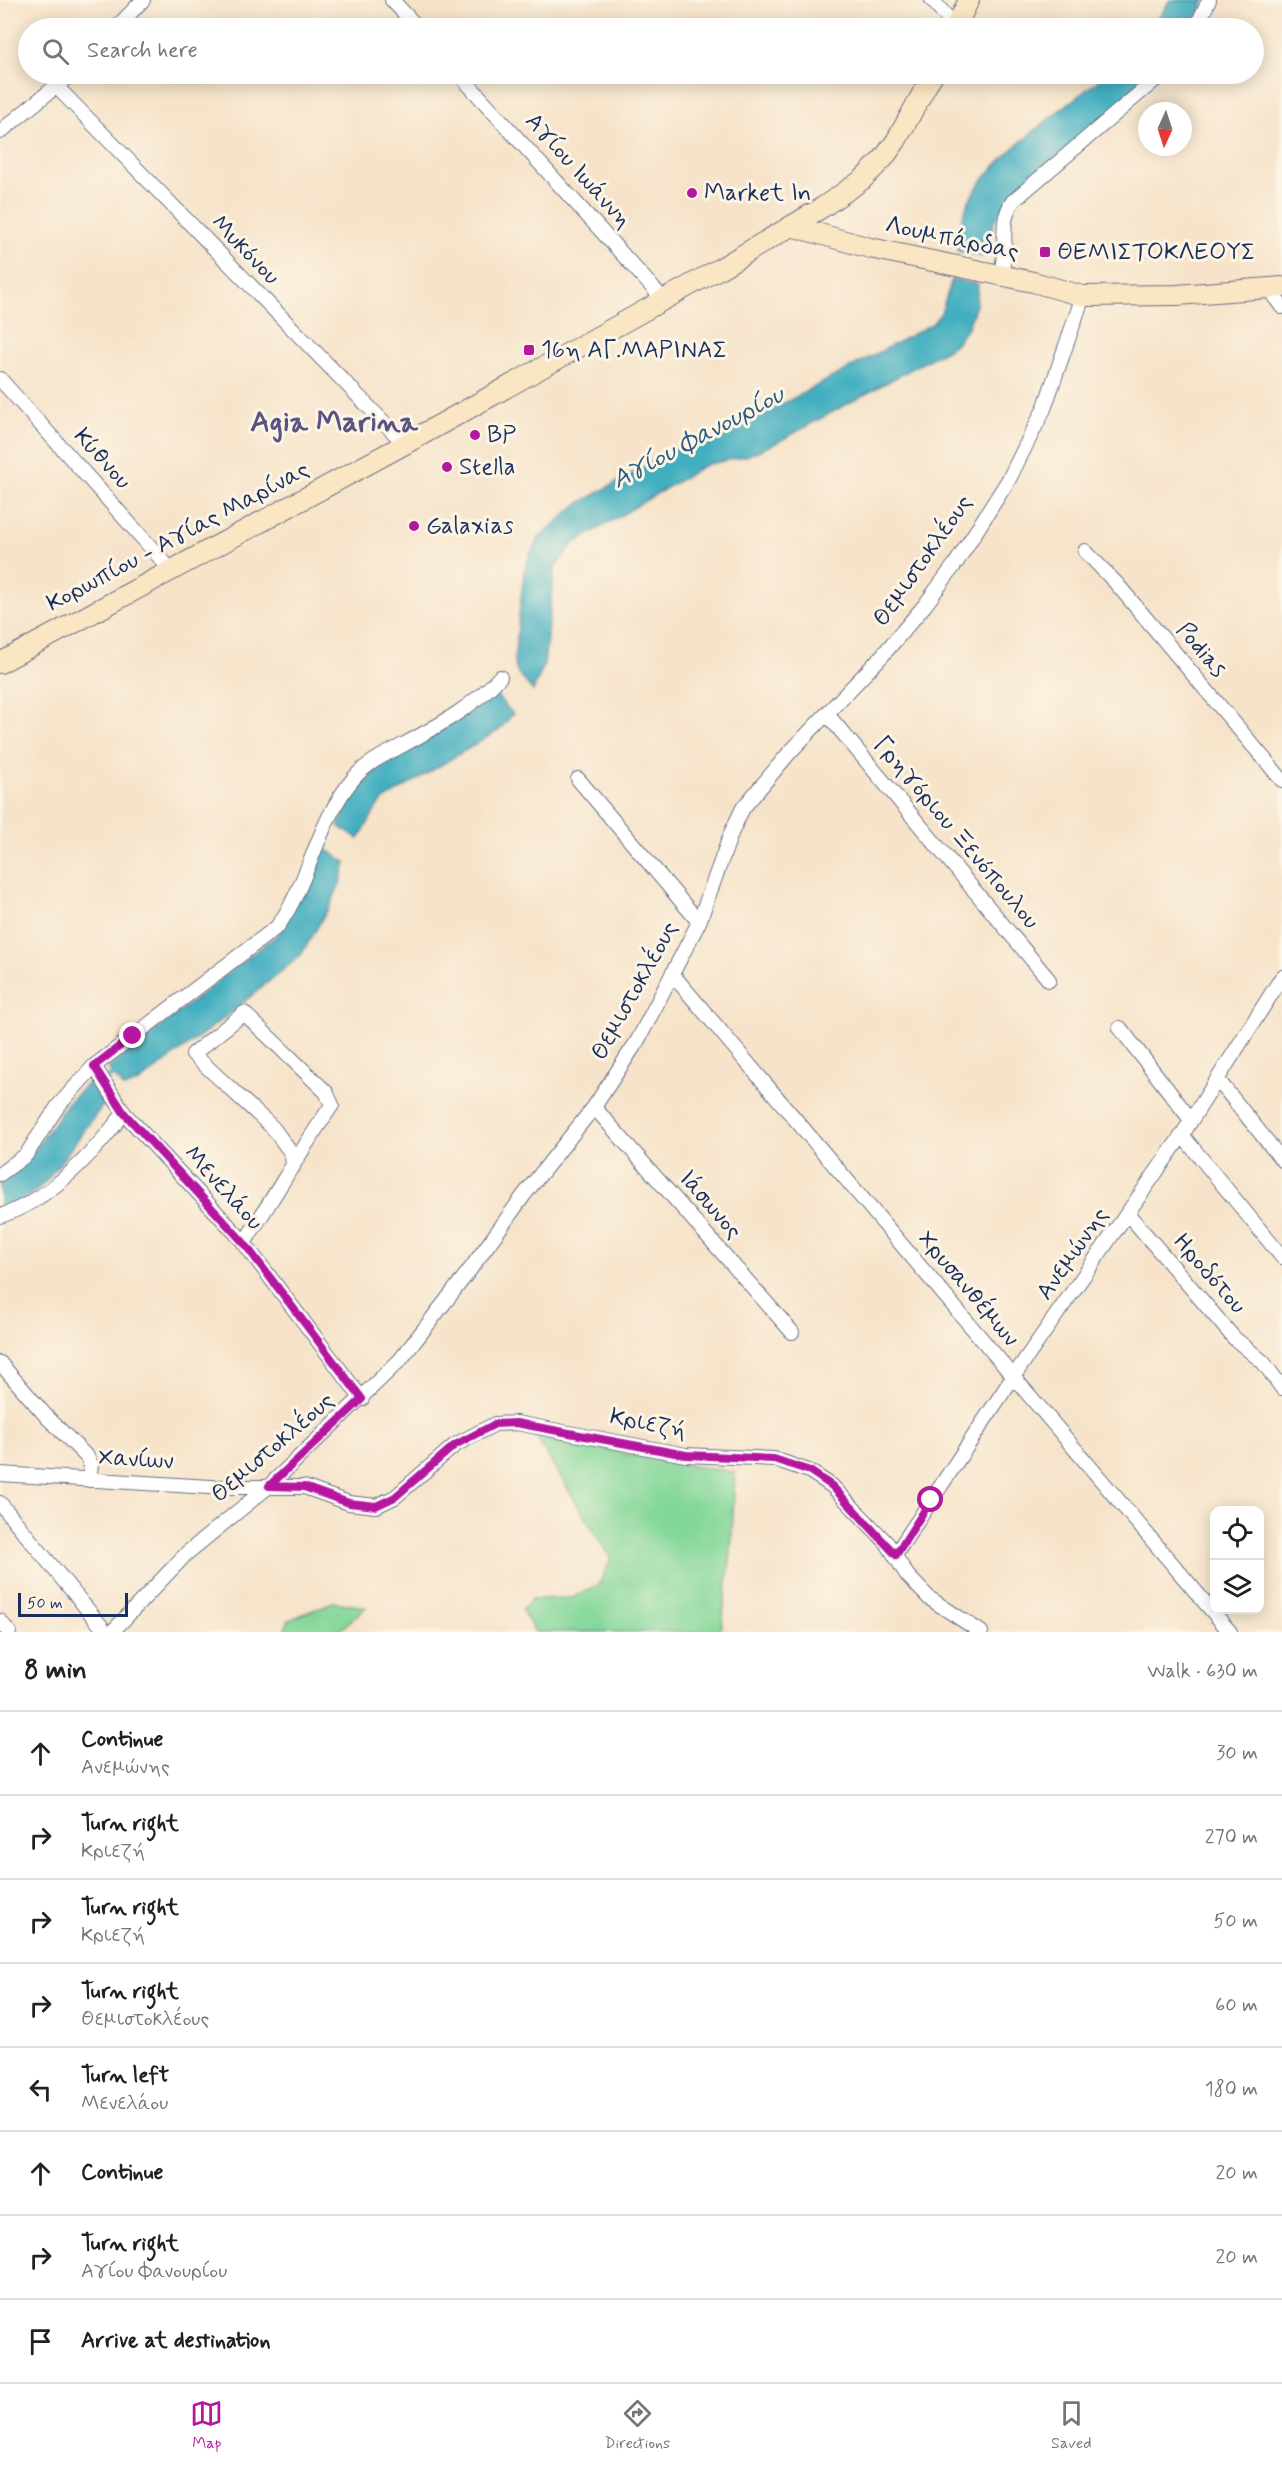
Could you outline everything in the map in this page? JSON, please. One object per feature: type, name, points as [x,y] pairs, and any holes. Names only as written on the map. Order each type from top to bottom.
[{"type":"main road","points":[[960,18],[969,0]]},
{"type":"main road","name":"Κορωπίου - Αγίας Μαρίνας","points":[[0,663],[405,444],[823,207],[873,170],[896,141],[927,84]]},
{"type":"main road","name":"Λουμπάρδας","points":[[792,226],[870,248],[1000,275],[1083,296],[1177,295],[1275,288]]},
{"type":"street","points":[[126,18],[143,0]]},
{"type":"street","points":[[392,0],[409,18]]},
{"type":"street","points":[[932,0],[947,18]]},
{"type":"street","points":[[1201,18],[1209,0]]},
{"type":"street","name":"Αγίου Ιωάννη","points":[[468,84],[663,299]]},
{"type":"street","points":[[1000,275],[1005,254],[1006,210],[1013,201],[1150,84]]},
{"type":"street","points":[[0,132],[55,85]]},
{"type":"street","name":"Μυκόνου","points":[[55,85],[405,444]]},
{"type":"street","points":[[1275,288],[1282,307]]},
{"type":"street","name":"Θεμιστοκλέους","points":[[112,1632],[188,1553],[269,1486],[401,1359],[469,1271],[524,1194],[594,1107],[638,1040],[673,975],[699,922],[732,831],[743,808],[790,752],[925,605],[956,563],[1009,479],[1044,409],[1083,296]]},
{"type":"street","name":"Κύθνου","points":[[0,379],[171,570]]},
{"type":"street","name":"Podias","points":[[1085,551],[1116,583],[1282,780]]},
{"type":"street","points":[[0,1174],[26,1155],[58,1106],[97,1070],[277,927],[292,902],[312,853],[344,792],[356,776],[374,760],[482,698],[500,677]]},
{"type":"street","name":"Γρηγόριου Ξενόπουλου","points":[[827,714],[1049,980]]},
{"type":"street","points":[[578,778],[699,922]]},
{"type":"street","name":"Χρυσανθέμων","points":[[673,975],[1230,1632]]},
{"type":"street","name":"Ανεμώνης","points":[[896,1555],[1013,1377],[1182,1135],[1282,977]]},
{"type":"street","points":[[244,1243],[293,1167],[303,1147],[332,1105],[332,1100],[244,1013],[193,1054],[273,1128],[292,1154],[293,1167]]},
{"type":"street","points":[[1120,1028],[1191,1120]]},
{"type":"street","name":"Μενελάου","points":[[97,1070],[124,1113],[244,1243],[362,1399]]},
{"type":"street","points":[[1218,1080],[1282,1160]]},
{"type":"street","name":"Ιάσωνος","points":[[594,1107],[792,1332]]},
{"type":"street","points":[[0,1216],[26,1205],[54,1186],[107,1136],[124,1113]]},
{"type":"street","points":[[1182,1135],[1282,1257]]},
{"type":"street","name":"Ηροδότου","points":[[1128,1214],[1234,1338],[1263,1362],[1282,1388]]},
{"type":"street","points":[[0,1363],[46,1416],[87,1457],[91,1465],[89,1480]]},
{"type":"street","name":"Κριεζή","points":[[269,1486],[304,1487],[349,1503],[376,1506],[395,1497],[455,1445],[495,1424],[516,1423],[686,1455],[774,1459],[810,1471],[832,1486],[896,1555],[907,1575],[929,1598],[981,1632]]},
{"type":"street","name":"Χανίων","points":[[0,1474],[210,1487],[269,1486]]},
{"type":"street","points":[[0,1503],[106,1632]]},
{"type":"street","points":[[0,1621],[9,1632]]},
{"type":"green space","points":[[535,1435],[670,1463],[735,1472],[731,1551],[721,1632],[535,1632],[522,1610],[532,1599],[572,1598],[599,1585],[611,1559]]},
{"type":"green space","points":[[333,1602],[366,1607],[338,1632],[284,1632],[289,1620]]},
{"type":"water","points":[[1170,0],[1205,0],[1197,18],[1158,18]]},
{"type":"water","points":[[1093,84],[1143,84],[1013,195],[995,219],[984,257],[957,251],[964,214],[973,194],[999,163],[1034,131]]},
{"type":"water","points":[[952,279],[978,284],[976,305],[968,327],[955,344],[948,349],[774,444],[746,456],[705,465],[573,544],[555,567],[544,665],[533,691],[517,672],[514,661],[524,572],[530,554],[540,537],[576,505],[676,449],[723,436],[932,324],[941,313]]},
{"type":"water","points":[[496,695],[513,714],[499,730],[385,799],[377,807],[359,839],[338,826],[354,792],[371,774]]},
{"type":"water","points":[[324,848],[346,862],[330,906],[301,955],[228,1015],[139,1082],[124,1088],[108,1068],[278,934]]},
{"type":"water","points":[[88,1083],[104,1104],[47,1180],[36,1191],[0,1213],[0,1179],[31,1155],[69,1101]]},
{"type":"waterway","name":"Αγίου Φανουρίου","points":[[91,1093],[116,1071]]},
{"type":"place","name":"Market In","points":[[692,193]]},
{"type":"place","name":"ΘΕΜΙΣΤΟΚΛΕΟΥΣ","points":[[1045,252]]},
{"type":"place","name":"16η ΑΓ.ΜΑΡΙΝΑΣ","points":[[529,350]]},
{"type":"place","name":"BP","points":[[475,435]]},
{"type":"place","name":"Stella","points":[[447,467]]},
{"type":"place","name":"Galaxias","points":[[414,526]]},
{"type":"district","name":"Agia Marina","points":[[334,422]]},
{"type":"route","points":[[133,1036],[94,1066],[124,1113],[244,1243],[362,1399],[269,1486],[304,1487],[349,1503],[376,1506],[395,1497],[455,1445],[495,1424],[516,1423],[686,1455],[774,1459],[810,1471],[832,1486],[896,1555],[931,1500]]}]
